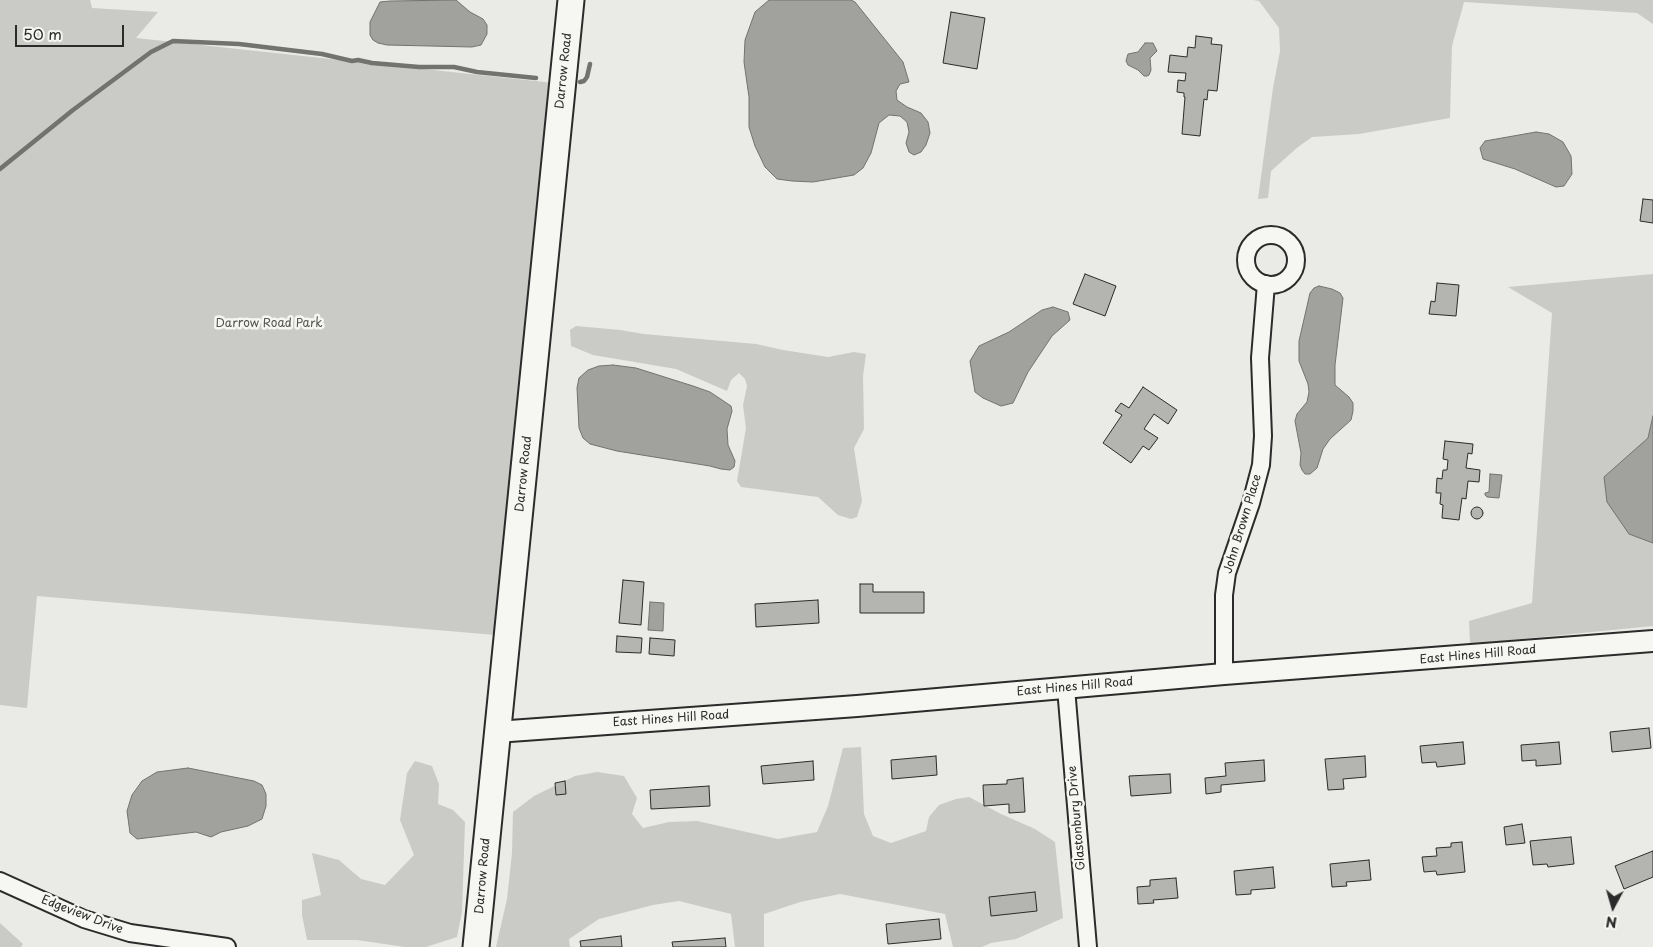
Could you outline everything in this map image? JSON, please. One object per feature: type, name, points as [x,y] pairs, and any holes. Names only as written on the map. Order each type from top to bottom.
[{"type":"main road","name":"Darrow Road","points":[[476,947],[496,732],[571,0]]},
{"type":"street","name":"John Brown Place","points":[[1224,674],[1224,595],[1227,572],[1251,503],[1261,465],[1263,436],[1260,358],[1266,284]]},
{"type":"street","name":"East Hines Hill Road","points":[[496,732],[857,706],[1224,674],[1653,641]]},
{"type":"street","name":"Glastonbury Drive","points":[[1066,688],[1088,947]]},
{"type":"street","name":"Edgeview Drive","points":[[0,881],[84,918],[130,933],[226,947]]},
{"type":"green space","name":"Darrow Road Park","points":[[0,0],[90,0],[92,8],[158,12],[136,38],[563,84],[507,636],[37,596],[27,708],[0,705]]},
{"type":"green space","points":[[1253,0],[1653,0],[1653,24],[1637,13],[1464,2],[1452,46],[1450,118],[1359,134],[1312,137],[1271,171],[1268,198],[1258,199],[1280,51],[1279,28],[1259,1]]},
{"type":"green space","points":[[1653,274],[1653,626],[1470,644],[1469,621],[1532,603],[1552,313],[1508,287]]},
{"type":"green space","points":[[576,326],[756,344],[828,357],[854,352],[866,354],[863,376],[864,429],[854,448],[862,501],[857,517],[851,519],[838,515],[818,497],[741,487],[737,481],[746,428],[743,405],[747,386],[745,379],[739,373],[731,380],[727,391],[676,369],[593,355],[571,346],[570,330]]},
{"type":"green space","points":[[861,747],[864,814],[873,836],[891,843],[926,831],[929,817],[939,805],[969,797],[1035,829],[1055,842],[1063,918],[1016,939],[991,943],[982,947],[953,947],[945,914],[840,894],[800,902],[764,914],[764,947],[735,947],[731,914],[679,901],[653,905],[599,919],[569,939],[570,947],[496,947],[507,899],[512,853],[513,812],[534,796],[575,776],[597,772],[624,776],[637,798],[632,814],[643,828],[669,822],[697,821],[778,839],[817,832],[828,806],[843,748]]},
{"type":"green space","points":[[415,761],[432,766],[439,784],[438,804],[453,810],[465,822],[462,912],[457,937],[426,947],[405,947],[357,940],[307,940],[302,915],[302,900],[321,895],[312,853],[339,860],[361,879],[385,885],[414,855],[400,820],[407,773]]},
{"type":"green space","points":[[0,923],[23,944],[21,947],[0,947]]},
{"type":"shaded area","points":[[456,0],[470,12],[483,19],[487,25],[487,34],[481,45],[472,47],[387,45],[378,43],[370,35],[370,22],[380,2]]},
{"type":"shaded area","points":[[769,0],[851,0],[855,2],[903,62],[909,82],[900,84],[896,91],[897,100],[921,113],[928,122],[930,133],[926,145],[921,152],[914,155],[909,152],[906,143],[909,132],[907,122],[900,116],[889,115],[879,123],[871,153],[863,168],[854,175],[813,182],[792,181],[777,179],[765,167],[749,127],[749,97],[744,62],[745,40],[755,12]]},
{"type":"shaded area","points":[[1145,43],[1153,43],[1157,51],[1150,58],[1151,70],[1147,76],[1144,76],[1138,70],[1128,65],[1126,61],[1128,54],[1138,52]]},
{"type":"shaded area","points":[[1536,132],[1549,134],[1563,142],[1571,156],[1572,174],[1564,186],[1556,187],[1515,169],[1483,159],[1480,148],[1485,141]]},
{"type":"shaded area","points":[[1319,286],[1340,293],[1343,298],[1335,365],[1335,385],[1349,397],[1353,403],[1353,411],[1351,420],[1330,439],[1323,449],[1317,468],[1310,474],[1305,474],[1300,465],[1301,453],[1295,421],[1297,414],[1307,402],[1309,392],[1308,384],[1299,361],[1299,341],[1310,293]]},
{"type":"shaded area","points":[[1053,307],[1068,312],[1070,320],[1052,336],[1028,372],[1013,403],[1001,406],[975,392],[970,361],[979,346],[1009,332],[1042,310]]},
{"type":"shaded area","points":[[613,365],[636,368],[693,386],[710,392],[731,406],[732,411],[727,429],[728,445],[735,461],[734,467],[730,470],[721,469],[617,451],[590,444],[583,438],[579,428],[577,388],[579,378],[588,370],[599,366]]},
{"type":"shaded area","points":[[1653,416],[1653,543],[1629,534],[1607,502],[1604,477],[1648,438]]},
{"type":"shaded area","points":[[1490,474],[1502,475],[1499,498],[1487,497],[1485,495],[1485,493],[1489,492]]},
{"type":"shaded area","points":[[650,602],[664,603],[663,631],[648,630]]},
{"type":"shaded area","points":[[188,768],[254,781],[262,785],[266,794],[266,806],[262,819],[248,826],[221,832],[211,837],[196,832],[137,839],[130,833],[127,811],[132,795],[142,781],[157,772]]},
{"type":"building","points":[[951,12],[985,18],[977,69],[943,63]]},
{"type":"building","points":[[1196,36],[1212,38],[1211,44],[1222,45],[1217,91],[1208,90],[1207,100],[1204,99],[1200,136],[1182,134],[1185,97],[1184,93],[1177,92],[1178,80],[1185,81],[1186,73],[1168,72],[1170,55],[1187,57],[1188,47],[1195,48]]},
{"type":"building","points":[[1643,199],[1653,200],[1653,223],[1640,221]]},
{"type":"building","points":[[1085,274],[1116,286],[1105,316],[1073,304]]},
{"type":"building","points":[[1437,283],[1459,285],[1456,316],[1429,314],[1431,301],[1435,302]]},
{"type":"building","points":[[1143,387],[1177,410],[1168,424],[1154,414],[1144,429],[1158,438],[1149,450],[1143,446],[1131,463],[1103,443],[1122,415],[1115,411],[1121,403],[1129,408]]},
{"type":"building","points":[[1445,441],[1473,444],[1472,454],[1468,453],[1466,468],[1480,470],[1479,482],[1468,481],[1466,499],[1462,498],[1459,520],[1442,518],[1443,505],[1440,504],[1441,493],[1436,493],[1437,478],[1442,479],[1443,470],[1447,470],[1448,460],[1443,459]]},
{"type":"building","points":[[1477,507],[1483,513],[1477,519],[1471,513]]},
{"type":"building","points":[[623,580],[644,582],[641,625],[619,623]]},
{"type":"building","points":[[860,584],[873,584],[873,592],[924,592],[924,613],[860,613]]},
{"type":"building","points":[[818,600],[819,623],[756,627],[755,604]]},
{"type":"building","points":[[617,636],[642,638],[641,653],[616,652]]},
{"type":"building","points":[[650,638],[675,640],[674,656],[649,654]]},
{"type":"building","points":[[1649,728],[1651,748],[1612,752],[1610,732]]},
{"type":"building","points":[[1463,742],[1465,764],[1437,767],[1436,762],[1422,763],[1420,746]]},
{"type":"building","points":[[1559,742],[1561,764],[1536,766],[1536,760],[1522,761],[1521,745]]},
{"type":"building","points":[[936,756],[937,775],[892,779],[891,760]]},
{"type":"building","points":[[1365,756],[1366,777],[1343,779],[1344,789],[1328,790],[1325,759]]},
{"type":"building","points":[[1264,760],[1265,781],[1221,785],[1221,792],[1206,794],[1205,778],[1226,776],[1225,763]]},
{"type":"building","points":[[813,761],[814,780],[763,784],[761,766]]},
{"type":"building","points":[[1170,774],[1171,793],[1131,796],[1129,776]]},
{"type":"building","points":[[1023,778],[1025,812],[1009,813],[1009,804],[984,806],[983,785],[1007,784],[1007,780]]},
{"type":"building","points":[[565,781],[566,794],[556,795],[555,783]]},
{"type":"building","points":[[709,786],[710,806],[651,809],[650,790]]},
{"type":"building","points":[[1522,824],[1525,843],[1506,845],[1504,827]]},
{"type":"building","points":[[1571,837],[1574,864],[1548,867],[1547,864],[1533,865],[1530,841]]},
{"type":"building","points":[[1462,842],[1465,872],[1437,875],[1436,871],[1424,872],[1422,857],[1437,856],[1436,848],[1451,847],[1451,843]]},
{"type":"building","points":[[1653,851],[1653,877],[1624,889],[1615,866]]},
{"type":"building","points":[[1369,860],[1371,880],[1346,882],[1347,886],[1332,887],[1330,864]]},
{"type":"building","points":[[1273,867],[1275,888],[1251,890],[1251,894],[1236,895],[1234,871]]},
{"type":"building","points":[[1176,878],[1178,898],[1153,900],[1154,903],[1138,904],[1137,887],[1150,886],[1150,880]]},
{"type":"building","points":[[1035,892],[1037,911],[991,916],[989,897]]},
{"type":"building","points":[[939,919],[941,939],[888,944],[886,924]]},
{"type":"building","points":[[621,936],[622,947],[581,947],[580,941]]},
{"type":"building","points":[[725,938],[726,947],[673,947],[672,942]]},
{"type":"waterway","points":[[0,169],[73,110],[151,52],[173,41],[239,44],[322,54],[352,61],[358,60],[419,67],[454,67],[477,72],[536,78]]},
{"type":"waterway","points":[[580,82],[584,81],[587,77],[590,64]]}]
